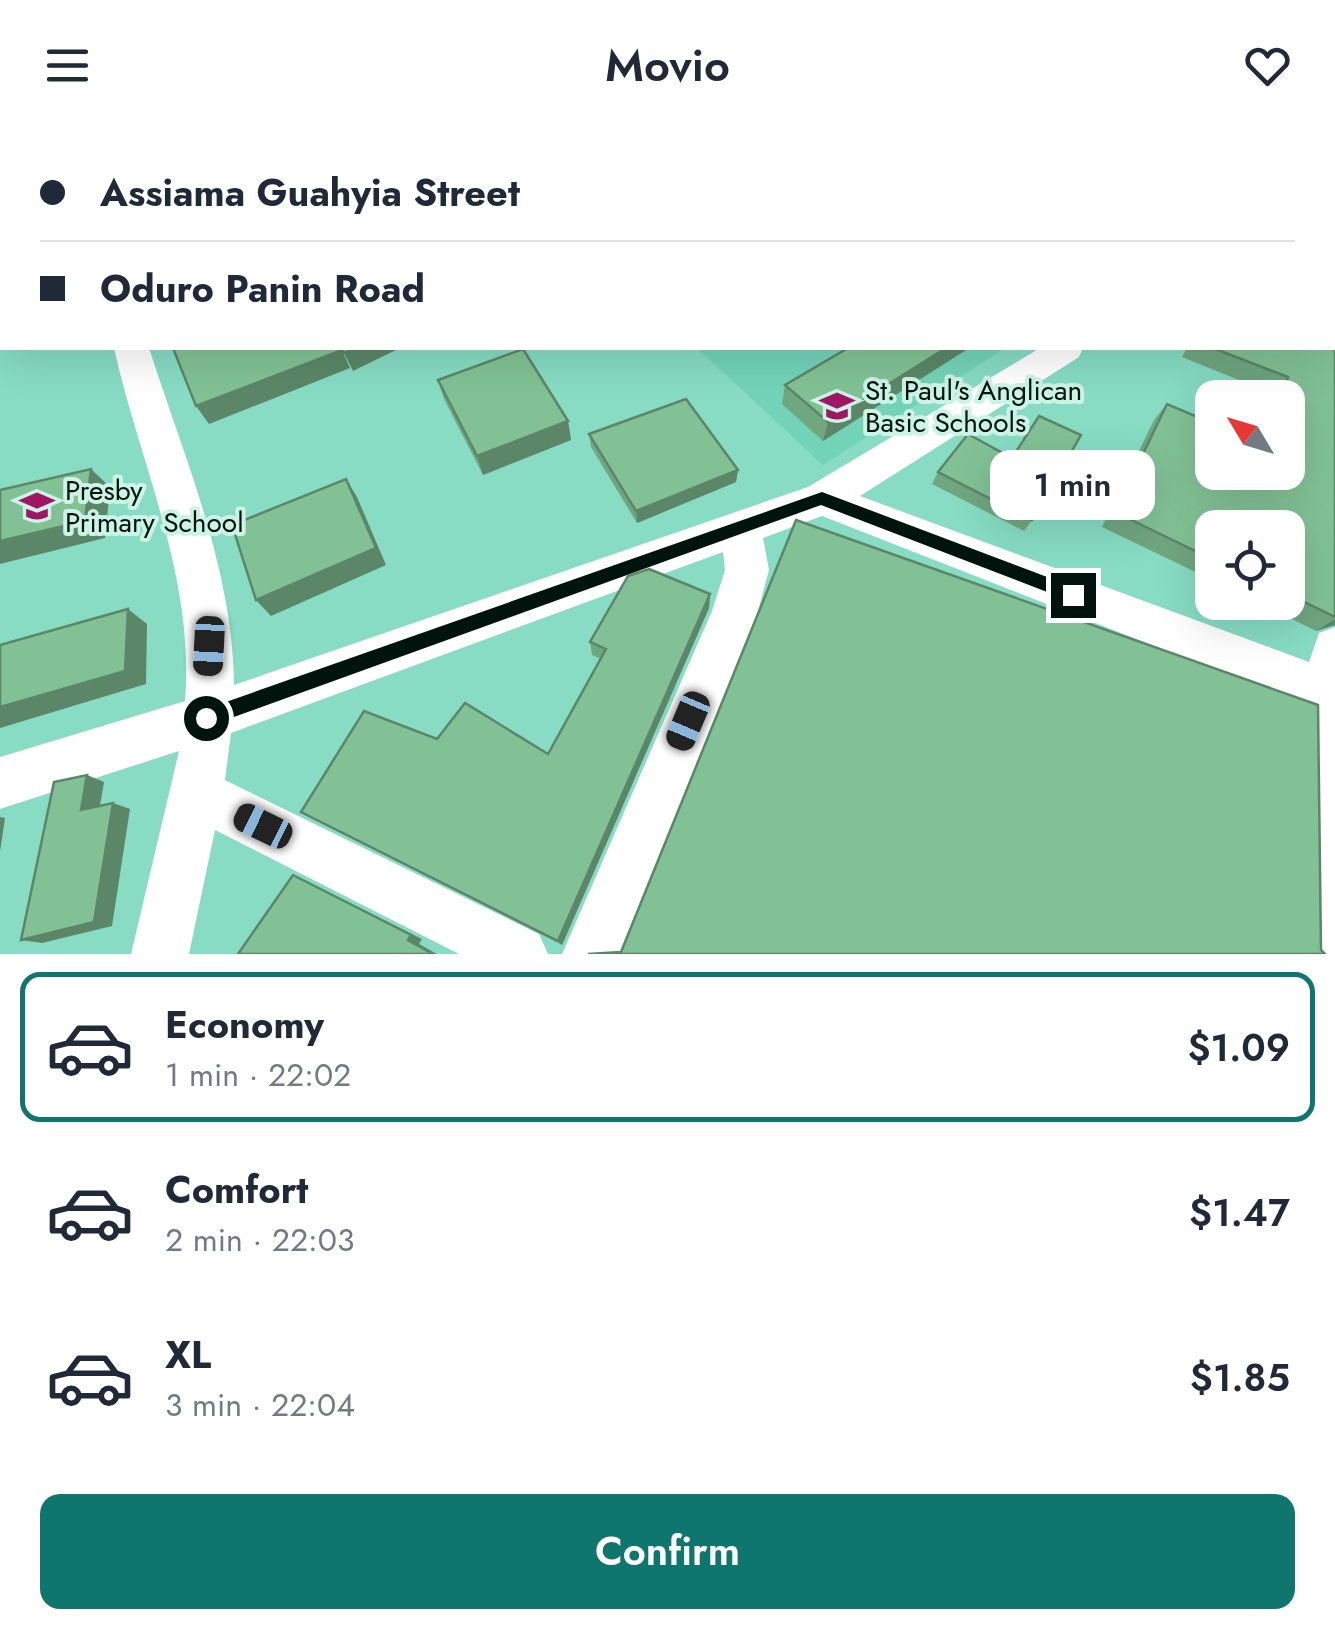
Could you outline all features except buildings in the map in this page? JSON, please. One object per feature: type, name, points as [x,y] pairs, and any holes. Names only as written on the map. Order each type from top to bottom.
[{"type":"street","points":[[133,350],[202,600],[209,646],[206,718],[196,793],[160,954]]},
{"type":"street","points":[[0,783],[206,718],[822,498],[1063,350]]},
{"type":"street","points":[[822,498],[1332,678],[1319,730],[1324,954]]},
{"type":"street","points":[[592,954],[736,612],[747,570],[740,528]]},
{"type":"street","points":[[196,793],[520,954]]},
{"type":"shaded area","name":"St. Paul's Anglican Basic Schools","points":[[699,350],[1002,350],[823,465]]},
{"type":"place","name":"St. Paul's Anglican Basic Schools","points":[[837,406]]},
{"type":"place","name":"Presby Primary School","points":[[37,506]]},
{"type":"route","points":[[206,718],[822,498],[1073,595]]}]
